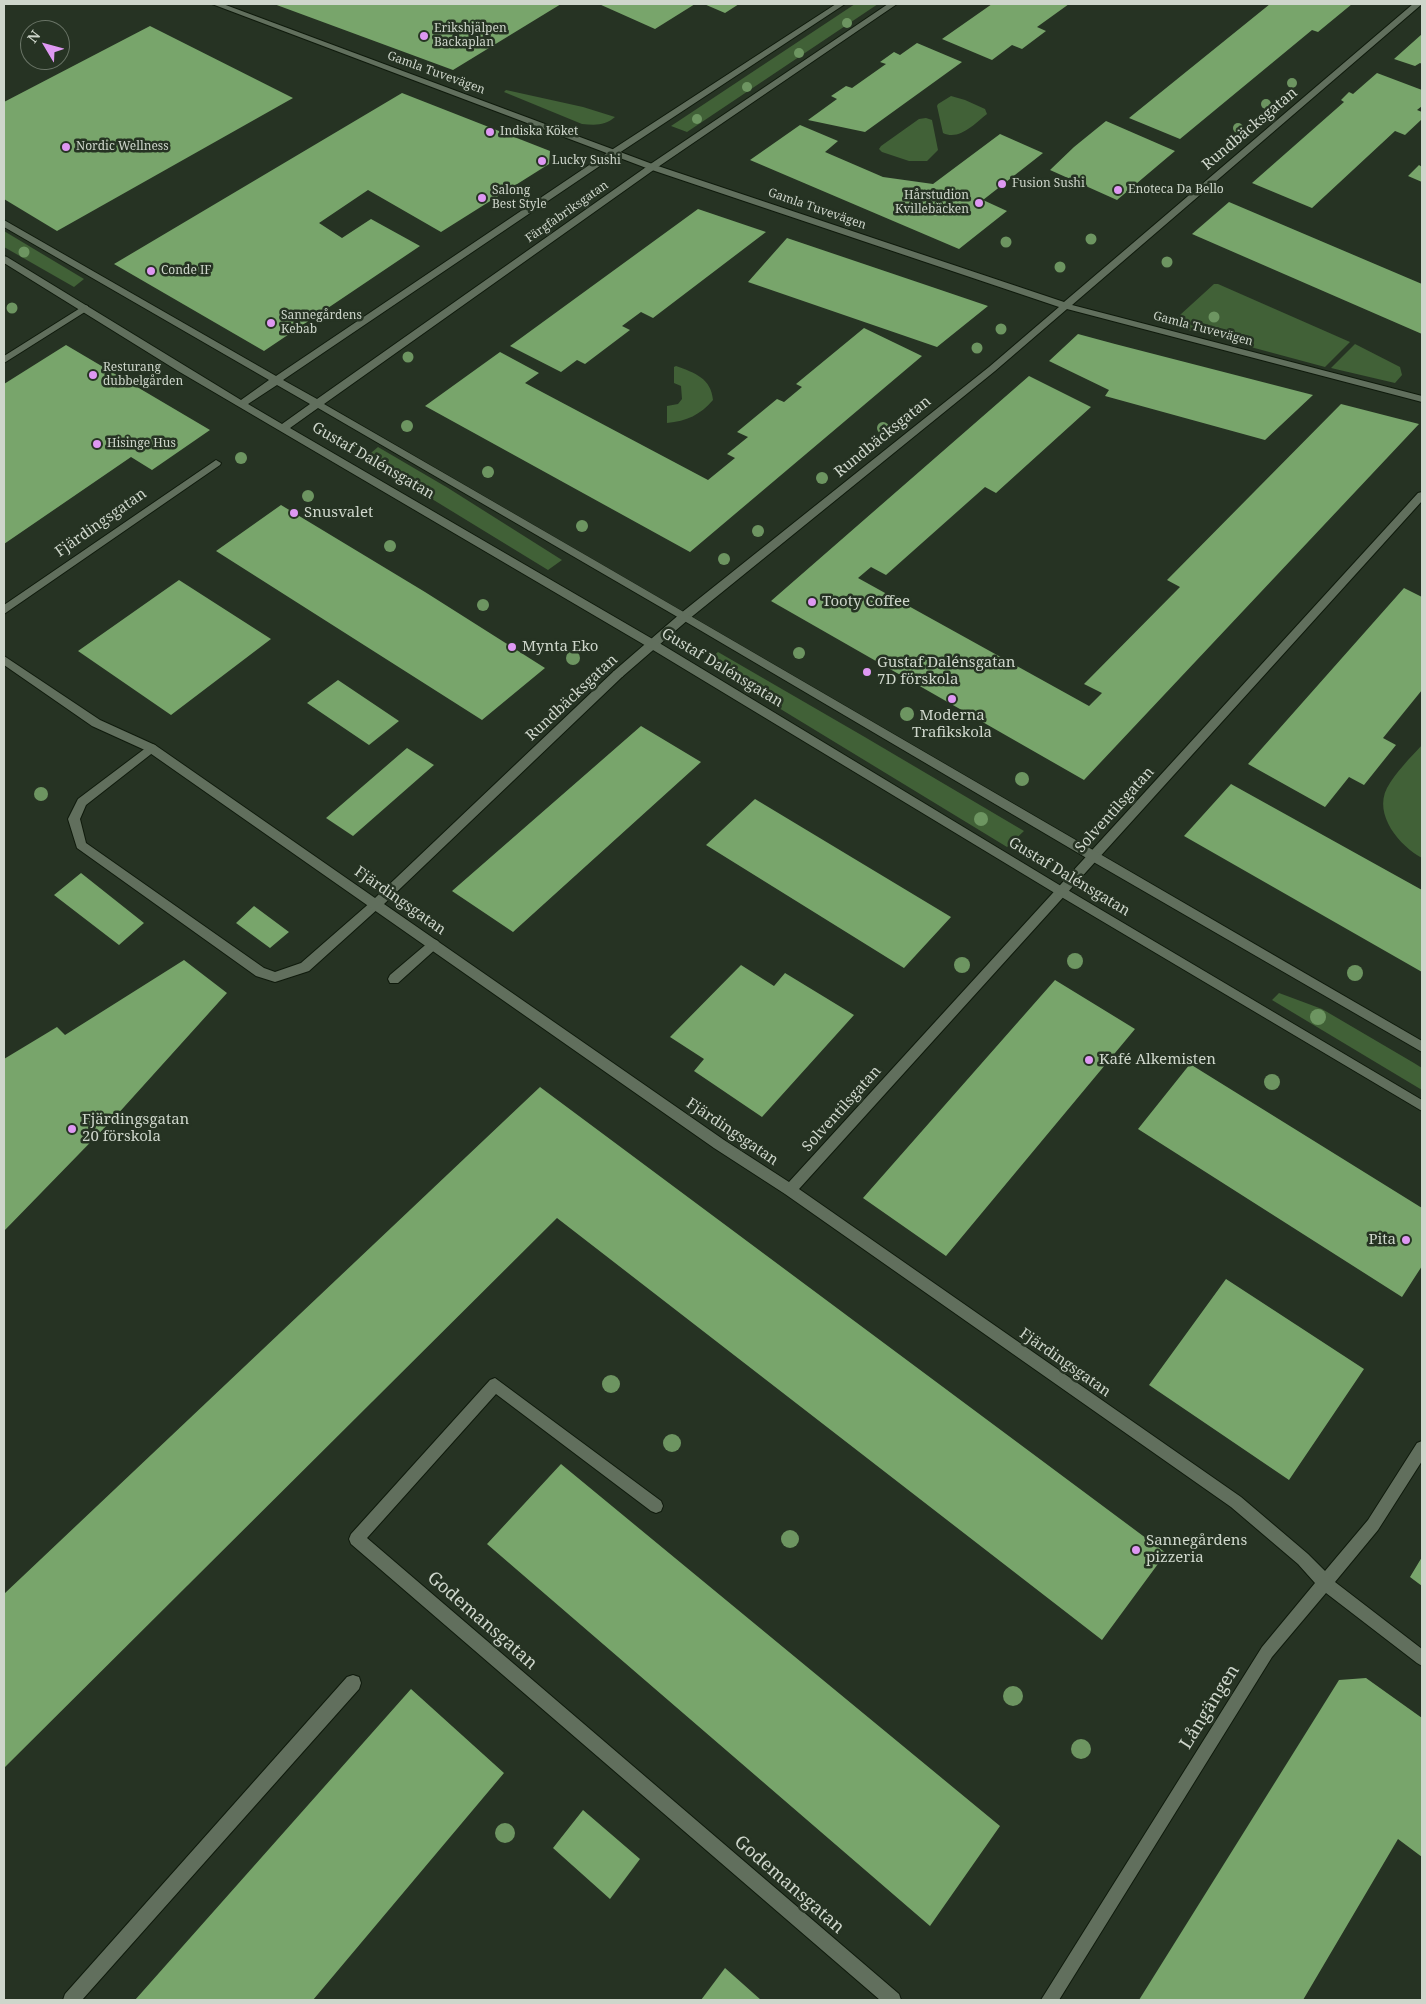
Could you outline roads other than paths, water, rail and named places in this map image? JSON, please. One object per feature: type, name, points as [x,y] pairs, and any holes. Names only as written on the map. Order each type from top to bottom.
[{"type":"street","name":"Gamla Tuvevägen","points":[[216,4],[652,167],[1065,306],[1422,399]]},
{"type":"street","name":"Färgfabriksgatan","points":[[241,404],[613,153],[841,4]]},
{"type":"street","name":"Färgfabriksgatan","points":[[283,428],[652,167],[893,4]]},
{"type":"street","name":"Rundbäcksgatan","points":[[150,748],[82,802],[74,819],[81,846],[260,972],[275,977],[305,968],[376,904],[652,644],[992,369],[1418,4]]},
{"type":"street","name":"Gustaf Dalénsgatan","points":[[4,223],[685,616],[1094,858],[1422,1047]]},
{"type":"street","name":"Gustaf Dalénsgatan","points":[[4,259],[181,369],[652,644],[1062,892],[1422,1106]]},
{"type":"street","points":[[4,360],[85,308]]},
{"type":"street","name":"Fjärdingsgatan","points":[[4,610],[216,463]]},
{"type":"street","name":"Solventilsgatan","points":[[790,1190],[1422,496]]},
{"type":"street","name":"Fjärdingsgatan","points":[[4,660],[96,723],[150,748],[719,1144],[790,1190],[1236,1502],[1304,1559],[1326,1584],[1422,1658]]},
{"type":"street","points":[[394,979],[434,944]]},
{"type":"street","name":"Godemansgatan","points":[[656,1506],[495,1385],[356,1539],[893,2000]]},
{"type":"street","name":"Långängen","points":[[1049,2000],[1267,1652],[1326,1584],[1373,1525],[1422,1448]]},
{"type":"street","points":[[71,2000],[353,1683]]},
{"type":"place","name":"Erikshjälpen Backaplan","points":[[424,36]]},
{"type":"place","name":"Indiska Köket","points":[[490,132]]},
{"type":"place","name":"Nordic Wellness","points":[[66,147]]},
{"type":"place","name":"Lucky Sushi","points":[[542,161]]},
{"type":"place","name":"Fusion Sushi","points":[[1002,184]]},
{"type":"place","name":"Enoteca Da Bello","points":[[1118,190]]},
{"type":"place","name":"Salong Best Style","points":[[482,198]]},
{"type":"place","name":"Hårstudion Kvillebäcken","points":[[979,203]]},
{"type":"place","name":"Conde IF","points":[[151,271]]},
{"type":"place","name":"Sannegårdens Kebab","points":[[271,323]]},
{"type":"place","name":"Resturang dubbelgården","points":[[93,375]]},
{"type":"place","name":"Hisinge Hus","points":[[97,444]]},
{"type":"place","name":"Snusvalet","points":[[294,513]]},
{"type":"place","name":"Tooty Coffee","points":[[812,602]]},
{"type":"place","name":"Mynta Eko","points":[[512,647]]},
{"type":"place","name":"Gustaf Dalénsgatan 7D förskola","points":[[867,672]]},
{"type":"place","name":"Moderna Trafikskola","points":[[952,699]]},
{"type":"place","name":"Kafé Alkemisten","points":[[1089,1060]]},
{"type":"place","name":"Fjärdingsgatan 20 förskola","points":[[72,1129]]},
{"type":"place","name":"Pita","points":[[1406,1240]]},
{"type":"place","name":"Sannegårdens pizzeria","points":[[1136,1550]]}]
